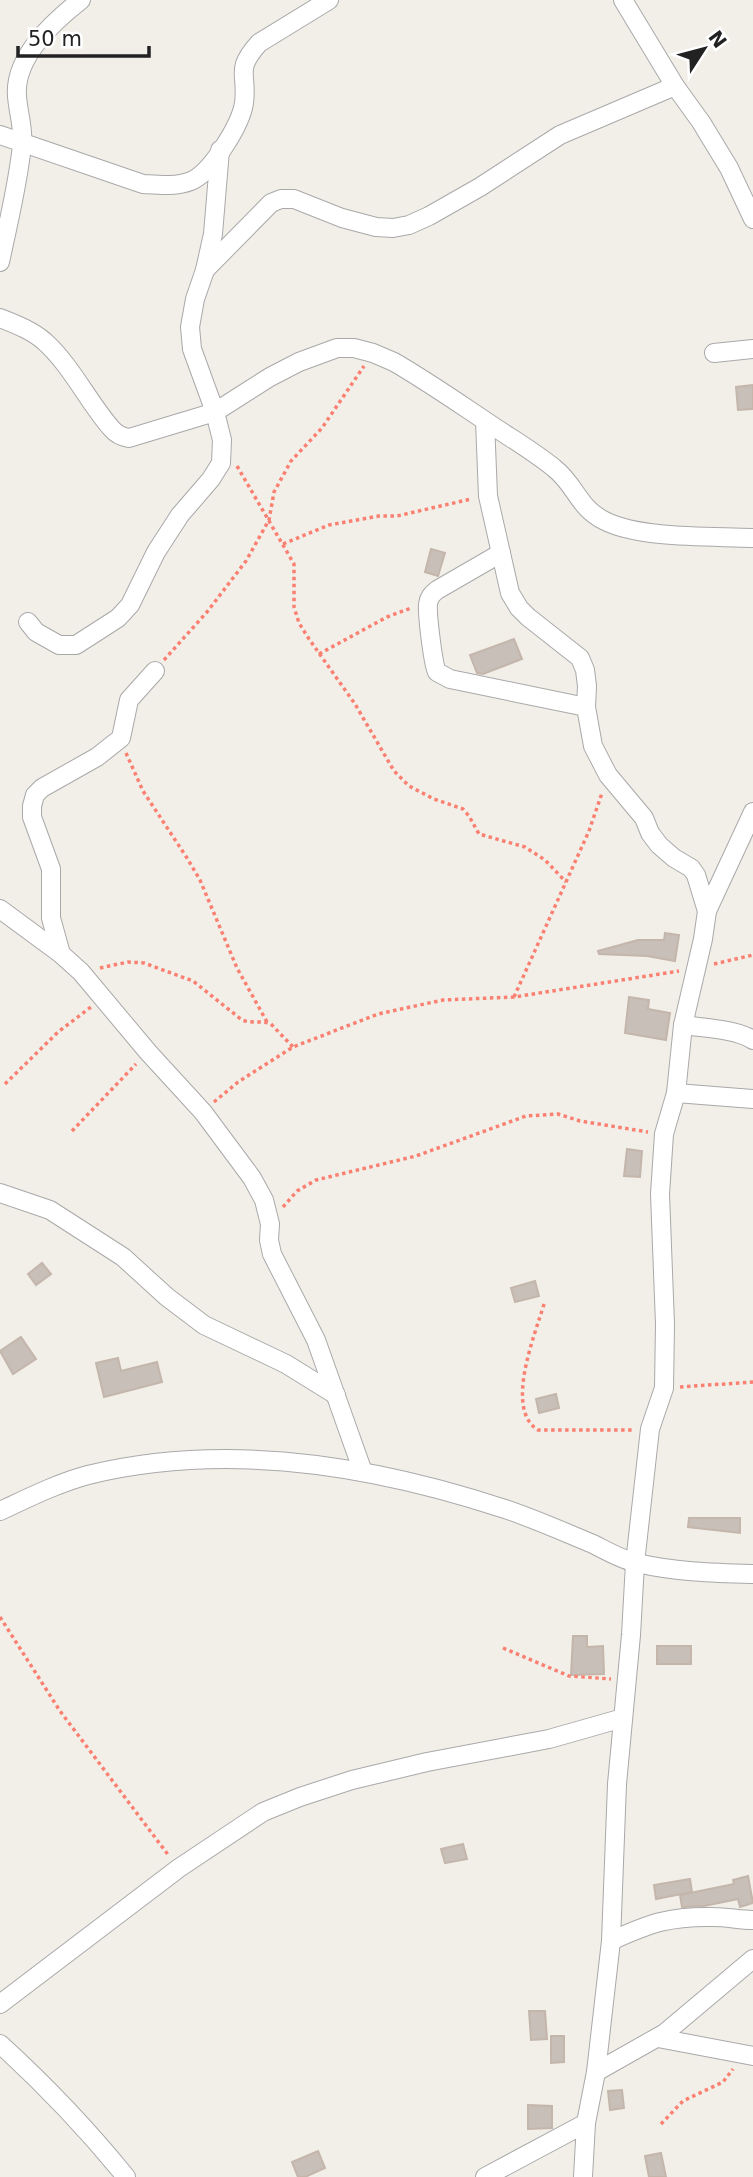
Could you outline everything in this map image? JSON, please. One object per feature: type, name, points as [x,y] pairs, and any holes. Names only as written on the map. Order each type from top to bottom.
[{"type":"street","points":[[0,262],[23,142],[16,93],[25,62],[44,34],[81,0]]},
{"type":"street","points":[[0,135],[143,184],[168,186],[185,183],[197,178],[240,121],[244,99],[243,72],[253,50],[259,43],[329,0]]},
{"type":"street","points":[[623,0],[729,168],[753,219]]},
{"type":"street","points":[[205,270],[276,200],[294,199],[342,218],[376,227],[409,225],[480,187],[560,135],[675,86]]},
{"type":"street","points":[[28,622],[36,632],[59,645],[76,645],[118,618],[130,605],[156,552],[180,515],[218,470],[223,454],[222,440],[190,338],[195,299],[213,234],[220,150]]},
{"type":"street","points":[[0,318],[24,327],[44,341],[68,369],[111,429],[124,437],[129,438],[215,412],[270,377],[319,353],[337,348],[354,348],[373,353],[404,368],[556,469],[591,513],[606,522],[626,529],[680,535],[753,538]]},
{"type":"street","points":[[714,353],[753,349]]},
{"type":"street","points":[[485,421],[488,496],[510,593],[519,608],[580,658],[585,670],[586,707],[593,746],[608,775],[640,812],[659,845],[691,868],[696,875],[707,911]]},
{"type":"street","points":[[501,553],[437,590],[428,601],[433,663],[440,674],[450,679],[586,707]]},
{"type":"street","points":[[61,954],[51,918],[51,869],[32,817],[35,795],[42,788],[97,757],[121,738],[129,700],[155,671]]},
{"type":"street","points":[[583,2177],[586,2123],[596,2072],[611,1941],[617,1784],[628,1680],[635,1563],[650,1429],[664,1388],[665,1324],[660,1194],[664,1135],[676,1093],[683,1025],[707,911],[752,815]]},
{"type":"street","points":[[0,909],[81,972],[203,1112],[252,1178],[264,1200],[270,1224],[272,1254],[316,1340],[363,1472]]},
{"type":"street","points":[[683,1025],[748,1036],[753,1040]]},
{"type":"street","points":[[676,1093],[753,1099]]},
{"type":"street","points":[[0,1193],[50,1210],[123,1257],[167,1297],[204,1325],[286,1364],[336,1395]]},
{"type":"street","points":[[0,1511],[87,1475],[142,1465],[200,1459],[286,1460],[363,1472],[505,1509],[635,1563],[692,1571],[753,1574]]},
{"type":"street","points":[[0,2004],[179,1868],[263,1812],[324,1788],[427,1762],[549,1739],[623,1718]]},
{"type":"street","points":[[611,1941],[649,1924],[674,1918],[715,1916],[753,1920]]},
{"type":"street","points":[[596,2072],[658,2038],[753,1959]]},
{"type":"street","points":[[658,2038],[749,2055]]},
{"type":"street","points":[[0,2044],[97,2142],[125,2177]]},
{"type":"street","points":[[485,2177],[586,2123]]},
{"type":"path","points":[[155,671],[207,612],[246,561],[269,520],[274,492],[291,461],[322,428],[373,353]]},
{"type":"path","points":[[222,440],[294,564],[293,595],[296,615],[402,780],[434,799],[463,809],[479,834],[533,851],[566,881]]},
{"type":"path","points":[[283,544],[329,525],[372,517],[397,516],[488,496]]},
{"type":"path","points":[[319,654],[387,617],[428,601]]},
{"type":"path","points":[[121,738],[137,781],[200,880],[237,968],[267,1022],[293,1047]]},
{"type":"path","points":[[514,996],[589,831],[608,775]]},
{"type":"path","points":[[203,1112],[238,1082],[293,1047],[378,1014],[443,1000],[514,996],[696,968],[753,955]]},
{"type":"path","points":[[81,972],[128,962],[144,963],[193,981],[242,1020],[251,1023],[267,1022]]},
{"type":"path","points":[[5,1084],[58,1032],[104,998]]},
{"type":"path","points":[[72,1132],[148,1052]]},
{"type":"path","points":[[270,1224],[307,1183],[416,1156],[526,1116],[558,1114],[580,1121],[664,1135]]},
{"type":"path","points":[[544,1304],[522,1384],[521,1401],[525,1418],[530,1425],[538,1430],[604,1432],[650,1429]]},
{"type":"path","points":[[664,1388],[753,1382]]},
{"type":"path","points":[[0,1617],[75,1732],[179,1868]]},
{"type":"path","points":[[503,1648],[569,1676],[628,1680]]},
{"type":"path","points":[[661,2124],[683,2101],[723,2082],[749,2055]]},
{"type":"building","points":[[753,385],[753,409],[738,410],[736,387]]},
{"type":"building","points":[[431,549],[445,553],[438,576],[425,572]]},
{"type":"building","points":[[514,639],[522,659],[483,674],[477,673],[470,655]]},
{"type":"building","points":[[665,933],[679,935],[675,961],[647,956],[599,954],[598,951],[638,940],[664,940]]},
{"type":"building","points":[[629,997],[649,1000],[648,1009],[670,1013],[666,1040],[625,1033]]},
{"type":"building","points":[[627,1149],[642,1151],[640,1177],[624,1176]]},
{"type":"building","points":[[42,1263],[51,1274],[36,1285],[28,1274]]},
{"type":"building","points":[[535,1281],[539,1296],[515,1302],[511,1288]]},
{"type":"building","points":[[21,1337],[36,1359],[13,1374],[0,1351]]},
{"type":"building","points":[[118,1358],[121,1371],[157,1362],[162,1382],[104,1397],[96,1363]]},
{"type":"building","points":[[556,1394],[559,1408],[539,1413],[536,1399]]},
{"type":"building","points":[[689,1518],[740,1518],[740,1533],[688,1527]]},
{"type":"building","points":[[573,1636],[587,1636],[587,1647],[603,1646],[604,1674],[571,1675]]},
{"type":"building","points":[[657,1646],[691,1646],[691,1664],[657,1664]]},
{"type":"building","points":[[463,1844],[467,1859],[445,1863],[441,1849]]},
{"type":"building","points":[[748,1876],[753,1903],[740,1907],[738,1899],[704,1906],[682,1907],[680,1895],[734,1884],[733,1880]]},
{"type":"building","points":[[690,1879],[692,1892],[656,1899],[654,1885]]},
{"type":"building","points":[[529,2011],[545,2011],[547,2039],[531,2040]]},
{"type":"building","points":[[551,2036],[564,2036],[564,2062],[551,2063]]},
{"type":"building","points":[[622,2090],[624,2108],[610,2110],[608,2091]]},
{"type":"building","points":[[528,2105],[552,2106],[552,2128],[528,2129]]},
{"type":"building","points":[[318,2151],[325,2168],[305,2177],[298,2177],[292,2162]]},
{"type":"building","points":[[661,2153],[666,2177],[649,2177],[645,2156]]}]
